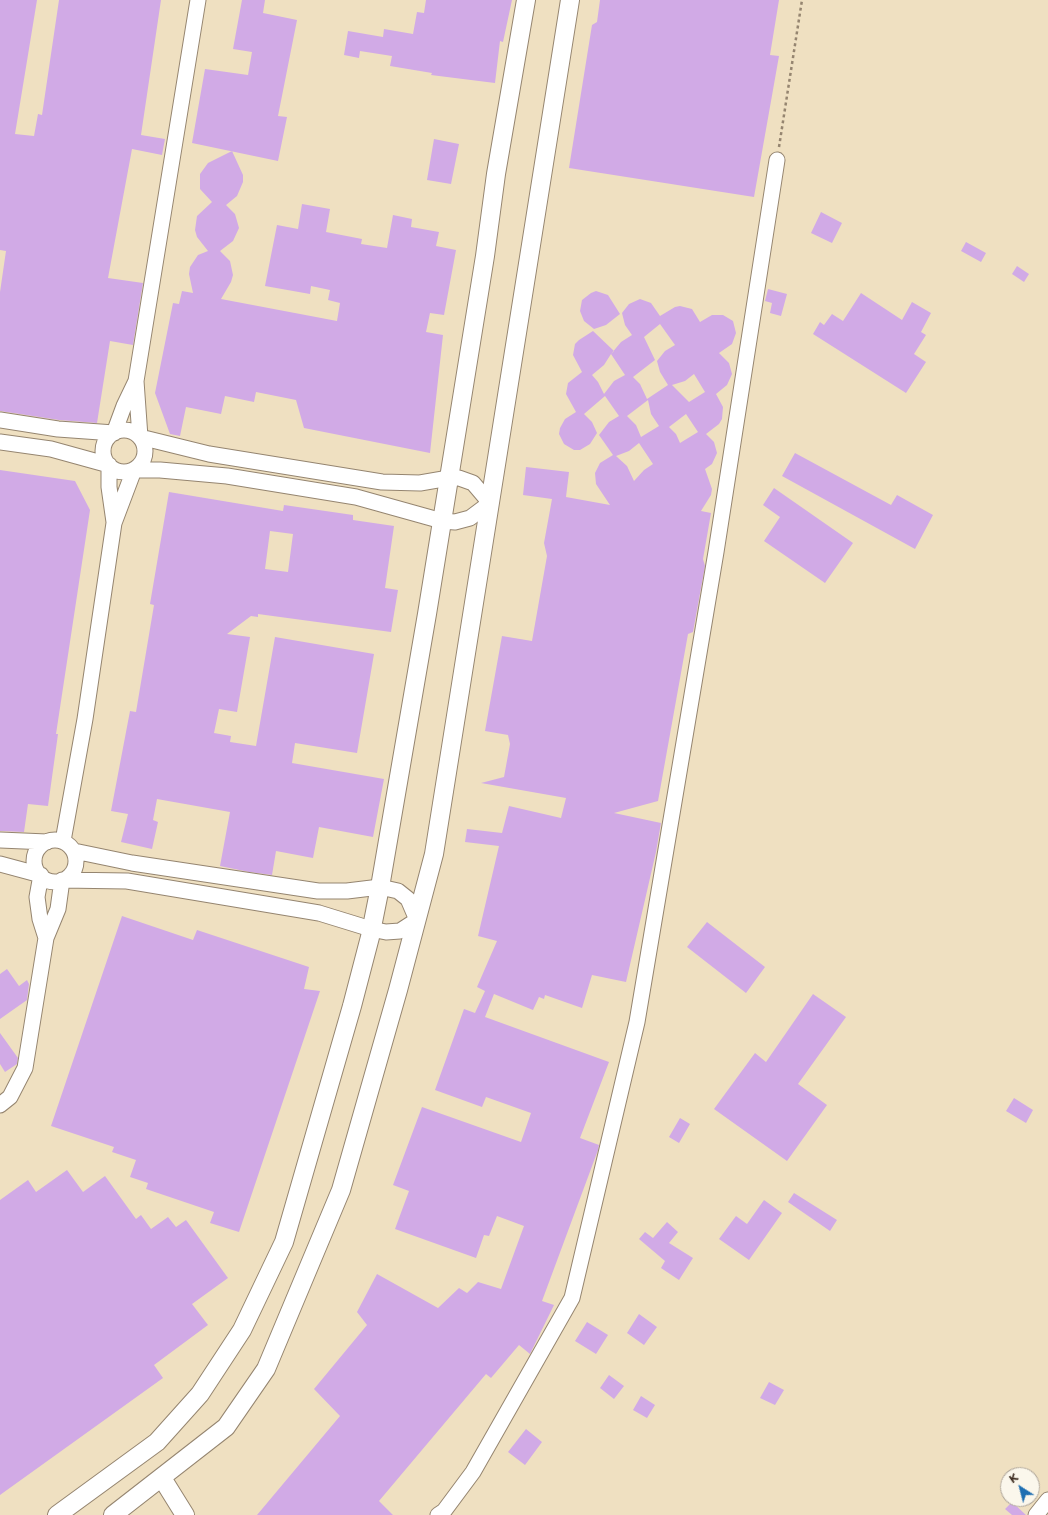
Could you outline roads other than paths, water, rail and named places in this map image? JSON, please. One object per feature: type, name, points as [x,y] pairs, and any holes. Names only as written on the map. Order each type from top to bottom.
[{"type":"street","points":[[62,880],[70,875],[74,869],[76,858],[69,846],[85,719],[114,523],[134,470],[138,467],[144,457],[145,449],[140,437],[136,381],[198,0]]},
{"type":"street","points":[[57,1515],[157,1442],[200,1394],[242,1330],[284,1242],[352,1006],[380,887],[442,521],[485,256],[496,174],[526,0]]},
{"type":"street","points":[[113,1515],[226,1427],[266,1369],[341,1190],[434,854],[570,0]]},
{"type":"street","points":[[438,1515],[444,1511],[473,1472],[572,1298],[637,1022],[716,552],[777,160]]},
{"type":"street","points":[[114,434],[124,406],[136,381]]},
{"type":"street","points":[[0,420],[58,429],[114,434]]},
{"type":"street","points":[[114,523],[108,487],[109,465],[104,455],[104,448],[106,441],[114,434],[124,430],[132,432],[140,437],[209,454],[382,482],[420,483],[449,478],[459,478],[473,482],[490,503]]},
{"type":"street","points":[[0,442],[51,449],[109,465],[120,472],[134,470],[160,470],[227,476],[356,497],[442,521],[456,522],[470,518],[490,503]]},
{"type":"street","points":[[0,840],[47,842]]},
{"type":"street","points":[[54,840],[69,846],[132,863],[318,891],[347,892],[380,887],[398,891],[408,899],[416,920],[400,931],[371,930],[319,913],[127,881],[55,881],[46,879],[36,869],[35,857],[41,846],[54,840]]},
{"type":"street","points":[[0,864],[41,875]]},
{"type":"street","points":[[41,875],[37,897],[40,919],[46,938]]},
{"type":"street","points":[[0,1105],[10,1097],[25,1068],[46,938],[58,909],[62,880]]},
{"type":"street","points":[[162,1478],[185,1515]]},
{"type":"street","points":[[1036,1515],[1048,1500]]}]
